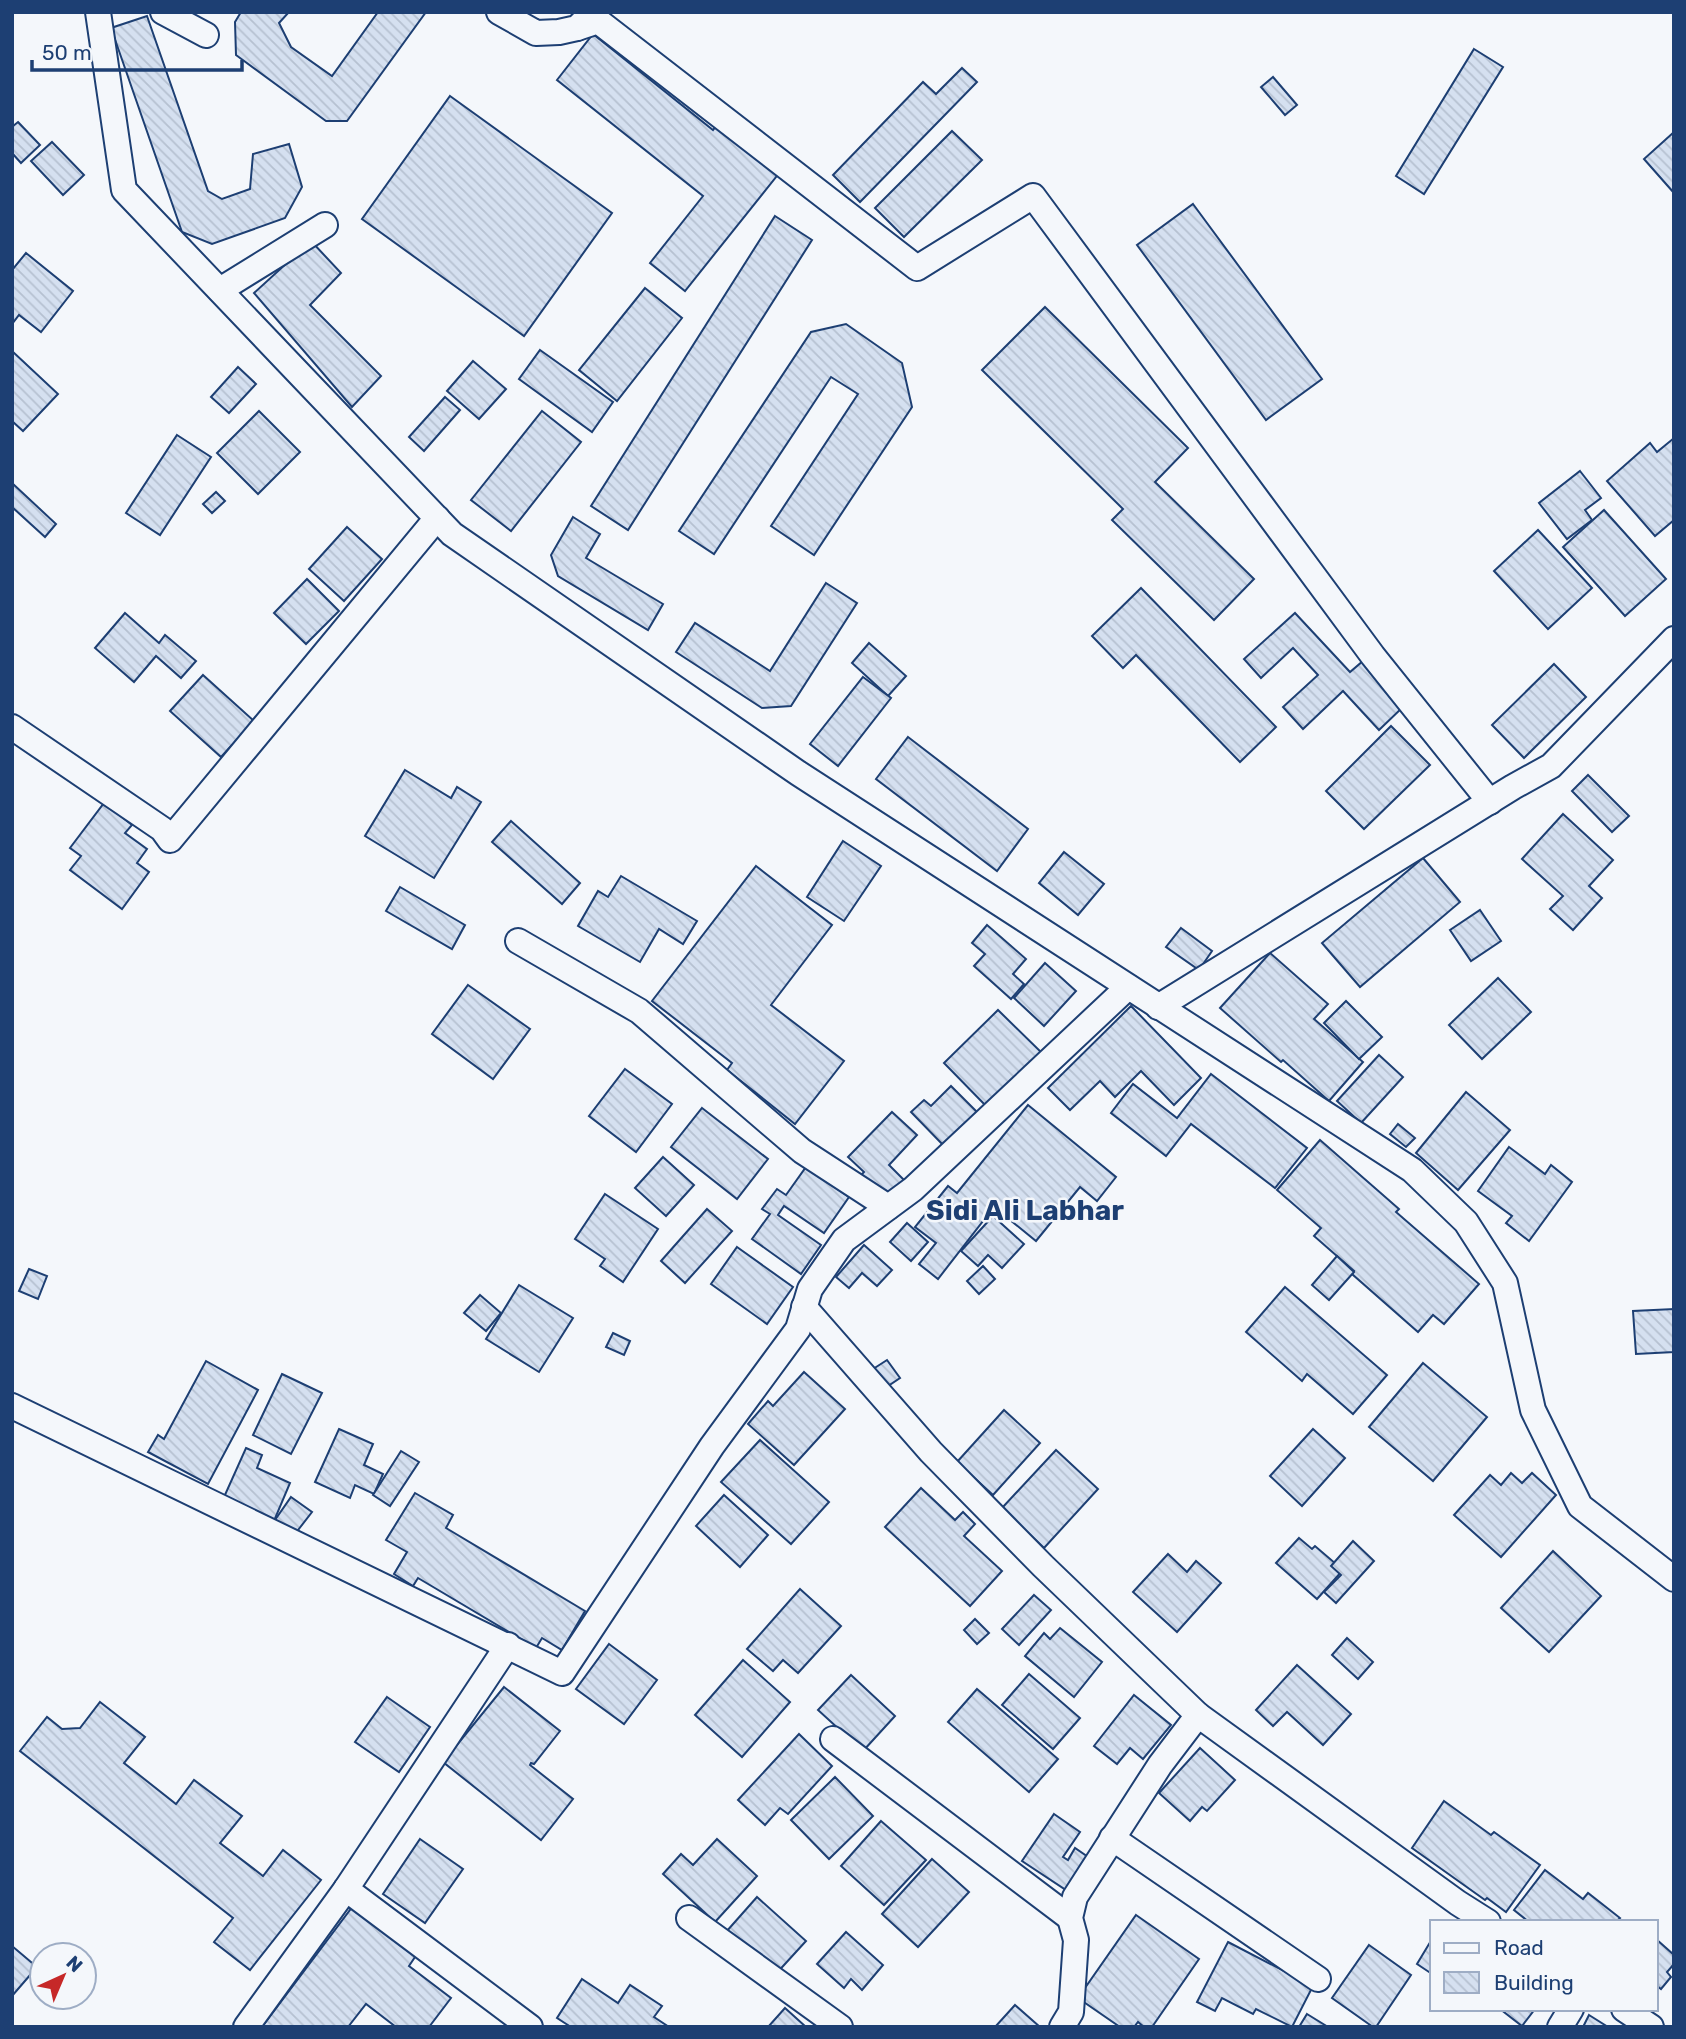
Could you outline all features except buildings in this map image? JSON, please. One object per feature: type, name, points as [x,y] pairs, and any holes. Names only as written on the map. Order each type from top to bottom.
[{"type":"street","points":[[98,12],[124,190],[452,534],[798,773],[1412,1170],[1466,1222],[1505,1283],[1533,1410],[1580,1506],[1674,1579]]},
{"type":"street","points":[[163,12],[206,35]]},
{"type":"street","points":[[499,12],[536,33],[559,32],[585,20],[598,21],[917,268],[1033,196],[1373,656],[1490,802]]},
{"type":"street","points":[[220,290],[325,225]]},
{"type":"street","points":[[12,727],[162,829],[170,840],[437,518]]},
{"type":"street","points":[[1158,1007],[1551,766],[1674,639]]},
{"type":"street","points":[[518,941],[639,1010],[802,1152],[888,1207]]},
{"type":"street","points":[[12,1406],[562,1673],[712,1446],[807,1320],[810,1289],[844,1240],[913,1189],[1128,987]]},
{"type":"street","points":[[807,1320],[931,1452],[1198,1715],[1485,1920]]},
{"type":"street","points":[[246,2027],[346,1889],[508,1645]]},
{"type":"street","points":[[1062,2027],[1071,2012],[1076,1940],[1070,1917],[1075,1897],[1160,1765],[1198,1715]]},
{"type":"street","points":[[833,1739],[1070,1917]]},
{"type":"street","points":[[1112,1838],[1318,1979]]},
{"type":"street","points":[[346,1889],[530,2027]]},
{"type":"street","points":[[689,1918],[839,2027]]},
{"type":"street","points":[[1560,2027],[1570,2011]]},
{"type":"street","points":[[1627,2011],[1651,2027]]},
{"type":"district","name":"Sidi Ali Labhar","points":[[1025,1210]]}]
